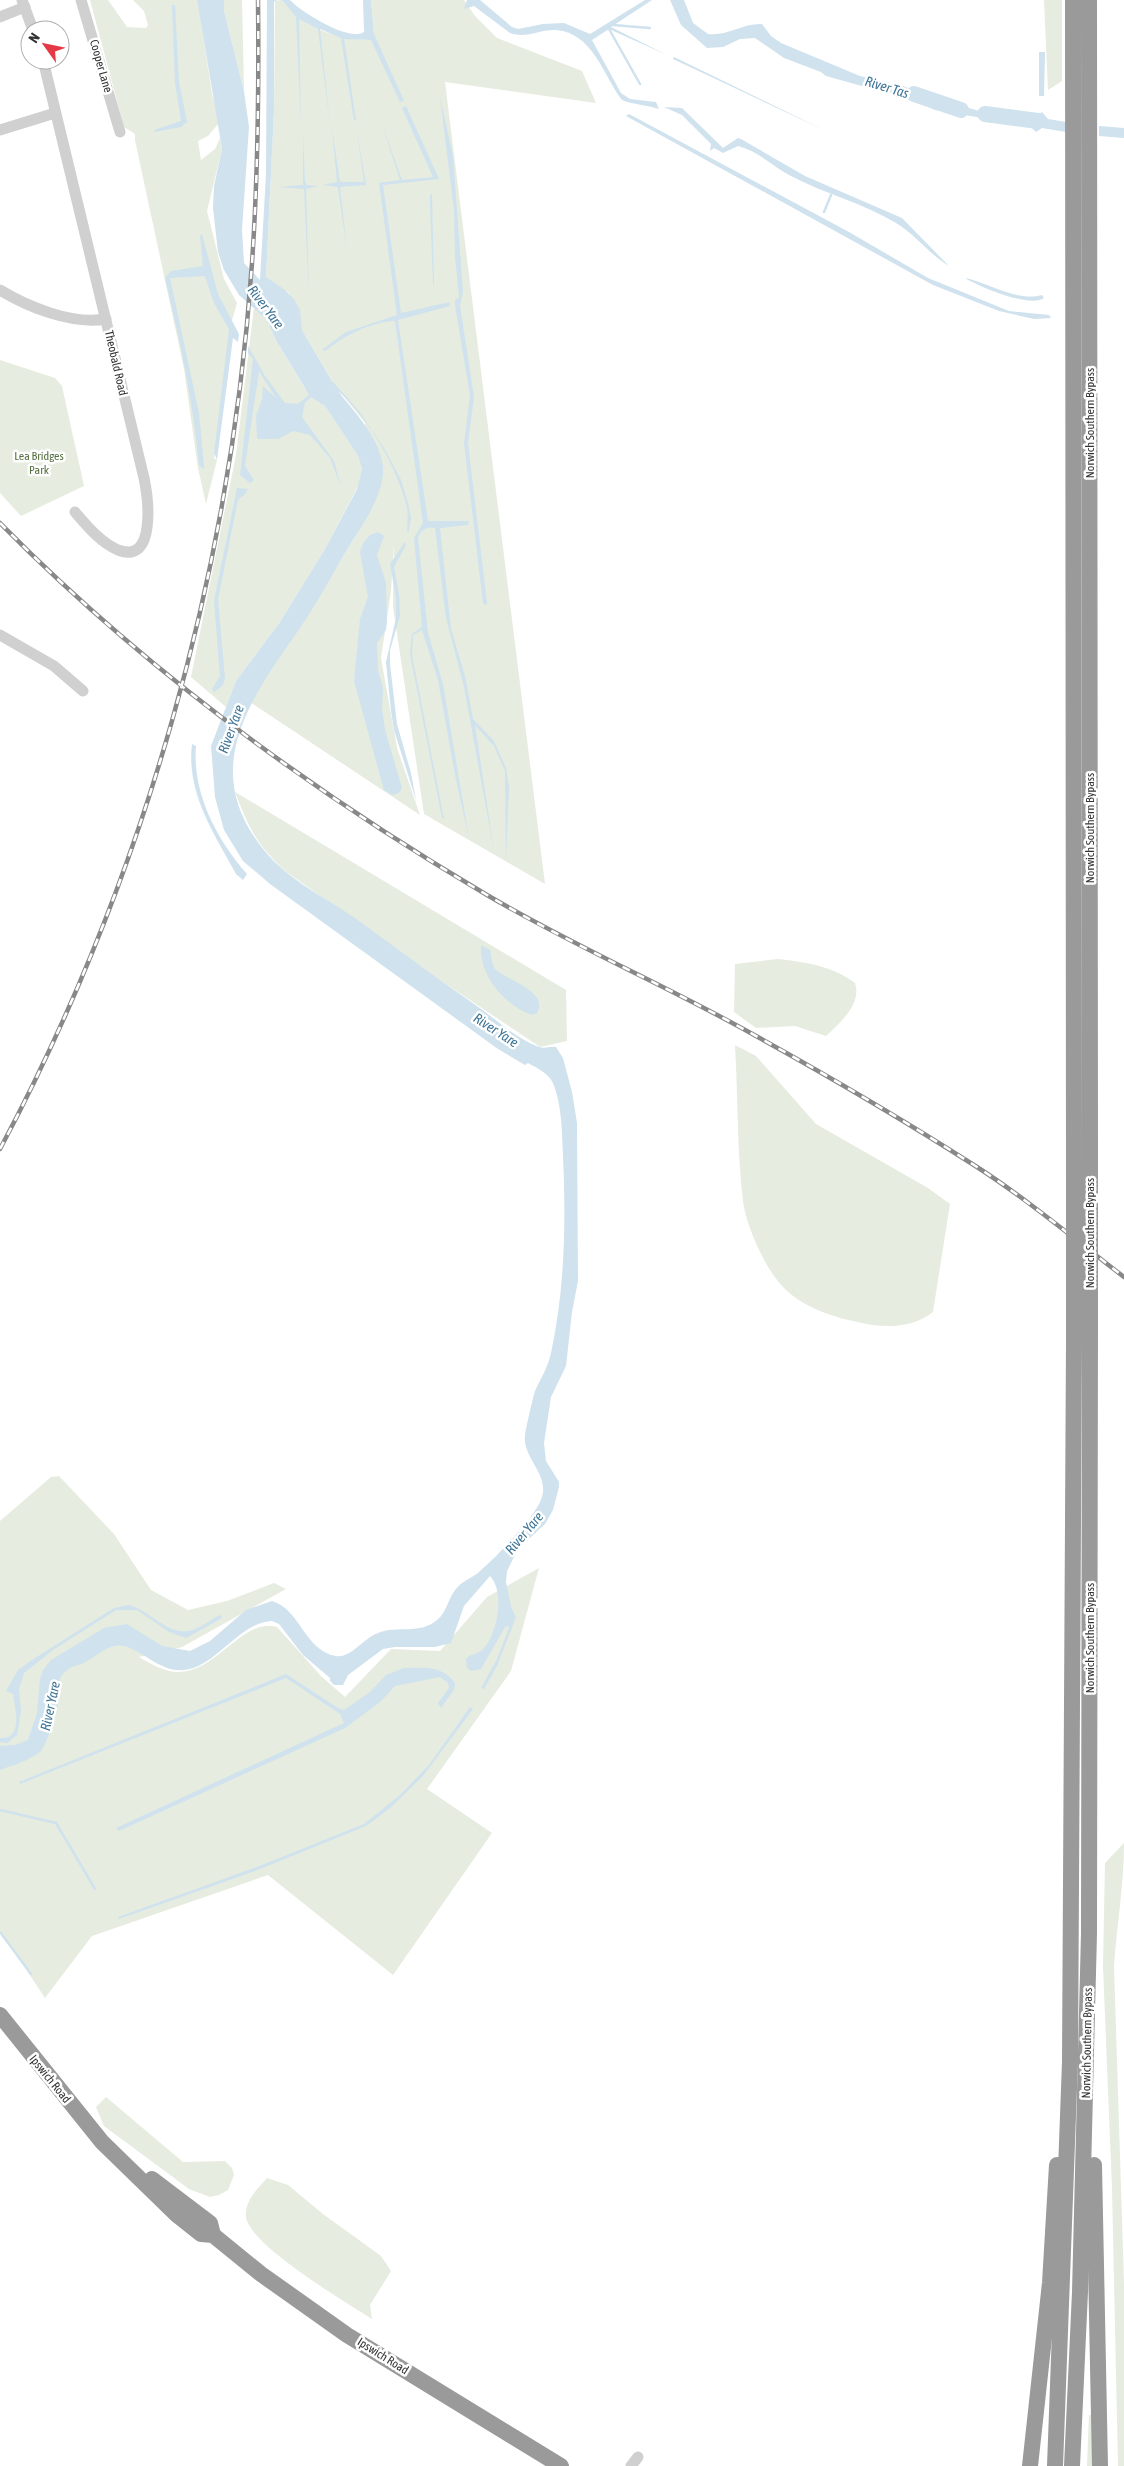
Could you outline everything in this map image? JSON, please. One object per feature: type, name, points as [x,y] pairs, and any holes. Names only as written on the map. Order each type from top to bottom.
[{"type":"highway","name":"Norwich Southern Bypass","points":[[1073,0],[1082,89]]},
{"type":"highway","name":"Norwich Southern Bypass","points":[[1056,2466],[1066,2209],[1073,1865],[1074,1183],[1082,89],[1089,0]]},
{"type":"highway","name":"Norwich Southern Bypass","points":[[1072,2466],[1080,2282],[1089,1933],[1090,1161],[1082,169]]},
{"type":"highway","points":[[1030,2466],[1050,2282],[1073,1865]]},
{"type":"highway","points":[[1089,1933],[1100,2466]]},
{"type":"highway","name":"Ipswich Road","points":[[0,2015],[102,2142],[210,2223],[212,2235],[261,2274],[340,2330],[561,2466]]},
{"type":"street","name":"Cooper Lane","points":[[81,0],[120,132]]},
{"type":"street","points":[[0,17],[24,4],[30,20]]},
{"type":"street","name":"Theobald Road","points":[[45,70],[147,493],[149,522],[146,537],[140,545],[127,552],[107,544],[80,526],[75,512]]},
{"type":"street","points":[[0,130],[56,113]]},
{"type":"street","points":[[0,290],[38,310],[68,316],[106,319]]},
{"type":"street","points":[[0,635],[54,666],[83,691]]},
{"type":"green space","points":[[90,0],[108,0],[127,27],[146,28],[148,25],[144,11],[133,0],[197,0],[212,94],[219,123],[208,136],[198,141],[201,160],[215,149],[220,138],[222,149],[207,211],[224,279],[237,303],[230,327],[214,458],[217,460],[206,504],[198,468],[184,369],[135,134],[124,127]]},
{"type":"green space","points":[[224,0],[242,0],[244,91],[224,11]]},
{"type":"green space","points":[[275,0],[283,1],[302,19],[322,31],[333,35],[371,40],[374,34],[371,0],[464,0],[475,16],[497,38],[582,71],[596,103],[445,82],[545,884],[424,814],[393,607],[394,543],[391,591],[381,658],[397,748],[420,815],[250,702],[279,655],[301,626],[366,519],[376,495],[365,423],[334,384],[302,330],[289,293],[266,278],[274,111]]},
{"type":"green space","points":[[1044,0],[1062,0],[1062,81],[1048,90]]},
{"type":"green space","points":[[254,308],[266,319],[277,342],[305,389],[325,406],[358,456],[362,469],[358,486],[325,549],[280,622],[236,681],[226,707],[191,677],[236,455]]},
{"type":"green space","name":"Lea Bridges Park","points":[[0,360],[55,378],[62,386],[84,486],[21,516],[0,493]]},
{"type":"green space","points":[[235,792],[566,990],[567,1041],[540,1047],[431,974],[285,871],[254,835]]},
{"type":"green space","points":[[778,959],[808,963],[828,969],[855,983],[856,991],[853,1006],[826,1036],[795,1026],[756,1028],[734,1012],[735,964]]},
{"type":"green space","points":[[735,1045],[756,1056],[816,1124],[928,1188],[950,1204],[933,1312],[924,1318],[905,1325],[884,1326],[863,1323],[817,1310],[792,1295],[778,1281],[758,1248],[748,1223],[743,1201]]},
{"type":"green space","points":[[59,1476],[114,1534],[151,1590],[188,1610],[227,1601],[274,1583],[286,1589],[182,1647],[139,1657],[168,1671],[193,1670],[206,1664],[253,1630],[265,1626],[277,1627],[321,1676],[345,1697],[391,1649],[440,1651],[487,1597],[539,1568],[511,1671],[427,1789],[492,1833],[393,1975],[268,1875],[92,1936],[45,1998],[0,1930],[0,1521],[51,1477]]},
{"type":"green space","points":[[1124,1843],[1122,1889],[1114,1966],[1124,2284],[1124,2466],[1118,2466],[1112,2188],[1103,1966],[1105,1863]]},
{"type":"green space","points":[[106,2097],[183,2162],[225,2161],[232,2168],[234,2175],[228,2190],[210,2197],[189,2189],[104,2126],[96,2107]]},
{"type":"green space","points":[[267,2178],[288,2185],[323,2214],[381,2256],[391,2271],[370,2305],[372,2319],[281,2258],[251,2229],[246,2217],[247,2206],[252,2196]]},
{"type":"green space","points":[[1089,2415],[1093,2415],[1094,2466],[1087,2466]]},
{"type":"water","name":"River Yare","points":[[197,0],[224,0],[224,11],[244,91],[249,127],[242,230],[244,263],[260,280],[266,174],[267,0],[276,0],[274,2],[274,111],[266,277],[285,290],[294,299],[300,310],[302,330],[332,381],[359,411],[384,448],[401,480],[411,518],[408,534],[407,507],[389,459],[361,415],[338,391],[364,423],[375,441],[383,470],[380,490],[366,520],[307,617],[263,683],[248,711],[238,739],[233,767],[236,796],[247,825],[269,856],[290,876],[354,918],[517,1036],[539,1047],[556,1047],[563,1058],[572,1092],[577,1123],[578,1281],[572,1312],[566,1366],[551,1397],[544,1443],[546,1461],[559,1482],[559,1487],[553,1510],[545,1524],[518,1549],[507,1571],[506,1582],[511,1607],[516,1617],[497,1666],[484,1689],[481,1688],[497,1659],[509,1628],[508,1626],[505,1627],[481,1669],[471,1671],[467,1668],[466,1659],[483,1649],[490,1640],[496,1621],[498,1611],[497,1591],[495,1583],[490,1576],[464,1606],[451,1643],[435,1647],[395,1647],[383,1649],[348,1675],[343,1685],[334,1685],[330,1678],[303,1655],[279,1624],[272,1621],[260,1623],[249,1629],[207,1661],[196,1667],[184,1670],[164,1667],[130,1648],[122,1646],[110,1647],[63,1674],[59,1682],[59,1700],[56,1714],[41,1751],[27,1760],[0,1770],[0,1746],[15,1745],[28,1740],[37,1713],[40,1679],[43,1670],[51,1660],[104,1628],[127,1624],[162,1646],[190,1651],[210,1641],[246,1610],[272,1601],[282,1605],[310,1639],[325,1653],[341,1656],[352,1651],[378,1633],[416,1629],[430,1625],[437,1620],[458,1586],[486,1565],[524,1526],[538,1505],[543,1489],[539,1473],[527,1451],[525,1435],[535,1391],[551,1353],[562,1280],[564,1206],[562,1138],[560,1110],[553,1083],[539,1069],[528,1063],[525,1065],[498,1049],[270,884],[243,861],[224,830],[215,797],[211,746],[236,681],[280,622],[325,549],[357,489],[362,469],[358,456],[325,406],[311,397],[305,403],[302,417],[334,461],[341,487],[330,458],[310,435],[293,431],[278,439],[257,439],[256,416],[262,399],[263,386],[276,398],[259,371],[245,466],[254,480],[250,483],[240,475],[253,359],[248,353],[248,346],[265,376],[285,403],[298,404],[309,395],[277,342],[266,319],[239,295],[224,270],[218,252],[213,208],[214,186],[222,149]]},
{"type":"water","points":[[278,0],[290,0],[314,18],[337,29],[357,34],[364,32],[363,0],[371,0],[374,34],[404,101],[400,102],[371,40],[344,39],[356,120],[354,121],[341,38],[320,29],[330,124],[318,29],[299,19],[301,127],[296,17],[283,1]]},
{"type":"water","points":[[467,0],[480,0],[512,27],[518,29],[543,24],[564,23],[590,34],[645,0],[652,0],[611,27],[667,55],[609,29],[592,40],[621,93],[630,99],[656,102],[659,109],[622,100],[596,57],[579,39],[569,33],[556,30],[516,35],[510,33],[474,6],[464,9]]},
{"type":"water","points":[[670,0],[684,0],[693,23],[708,34],[722,33],[748,25],[762,24],[771,36],[781,43],[860,76],[903,86],[928,96],[941,104],[944,101],[990,114],[1034,118],[1042,112],[1048,119],[1066,122],[1066,132],[1042,128],[1036,132],[1030,126],[935,110],[902,95],[873,91],[869,88],[826,76],[821,72],[784,58],[755,38],[740,39],[723,47],[707,48],[681,25]]},
{"type":"water","points":[[172,5],[175,5],[179,82],[187,122],[181,127],[155,132],[154,130],[181,121],[175,83]]},
{"type":"water","points":[[1039,52],[1045,52],[1044,96],[1039,96]]},
{"type":"water","points":[[674,57],[826,131],[673,59]]},
{"type":"water","points":[[440,97],[453,156],[463,292],[460,306],[474,397],[468,443],[486,605],[483,603],[464,443],[470,396],[455,305],[455,300],[459,297],[455,257],[454,210]]},
{"type":"water","points":[[406,106],[439,179],[383,185],[401,313],[450,302],[450,306],[398,320],[428,521],[468,521],[469,523],[468,525],[440,528],[451,629],[465,676],[473,719],[494,741],[506,768],[509,788],[506,859],[505,771],[494,746],[475,725],[494,851],[464,687],[446,618],[435,528],[430,528],[423,530],[418,537],[428,633],[443,684],[469,838],[456,780],[438,680],[422,630],[413,635],[412,655],[444,819],[442,818],[410,654],[412,634],[422,627],[414,538],[423,523],[395,321],[367,327],[340,340],[325,351],[322,350],[346,332],[397,315],[379,183],[400,180],[382,124],[402,180],[433,177],[402,108]]},
{"type":"water","points":[[664,107],[682,108],[723,148],[738,138],[741,139],[805,176],[902,218],[949,266],[896,223],[791,176],[745,148],[738,146],[723,153],[714,148],[710,151],[711,144],[682,115]]},
{"type":"water","points":[[629,114],[849,232],[928,278],[1009,311],[1049,315],[1051,318],[1034,319],[999,311],[933,285],[626,116]]},
{"type":"water","points":[[356,125],[366,185],[340,187],[347,250],[338,187],[323,185],[337,182],[332,129],[340,182],[364,182]]},
{"type":"water","points":[[1099,126],[1124,128],[1124,138],[1099,136]]},
{"type":"water","points":[[303,133],[305,182],[307,185],[318,186],[306,189],[309,297],[304,189],[278,187],[303,185]]},
{"type":"water","points":[[432,194],[433,285],[430,206],[430,195]]},
{"type":"water","points":[[202,234],[218,294],[239,334],[238,342],[233,338],[217,460],[214,453],[229,329],[214,303],[205,276],[170,278],[199,413],[203,469],[199,465],[190,394],[165,278],[171,271],[203,266],[200,236]]},
{"type":"water","points":[[965,278],[1013,294],[1023,296],[1042,295],[1044,298],[1027,300],[1004,295]]},
{"type":"water","points":[[237,488],[248,489],[238,500],[218,599],[225,679],[222,686],[214,692],[212,689],[220,676],[214,601]]},
{"type":"water","points":[[378,532],[384,536],[377,555],[386,583],[387,621],[386,630],[377,643],[378,670],[383,688],[382,707],[385,730],[402,788],[399,793],[392,795],[384,790],[354,681],[360,619],[368,597],[360,552],[363,543],[370,535]]},
{"type":"water","points":[[405,542],[406,545],[394,567],[399,594],[400,616],[390,650],[390,664],[397,724],[411,773],[416,800],[394,730],[386,662],[396,618],[396,599],[390,564]]},
{"type":"water","points":[[192,744],[196,746],[196,764],[202,798],[217,831],[236,861],[247,874],[243,880],[236,874],[203,812],[197,796],[191,762]]},
{"type":"water","points":[[481,945],[490,950],[495,969],[524,986],[537,998],[539,1005],[537,1013],[532,1015],[522,1010],[512,1004],[495,988],[484,967]]},
{"type":"water","points":[[129,1605],[166,1626],[181,1631],[197,1628],[220,1615],[222,1618],[186,1638],[169,1632],[137,1610],[116,1610],[53,1650],[24,1673],[19,1689],[21,1711],[17,1735],[7,1743],[0,1742],[0,1738],[8,1737],[15,1729],[16,1715],[13,1694],[6,1691],[18,1670],[114,1608]]},
{"type":"water","points":[[404,1668],[438,1670],[450,1677],[455,1683],[454,1690],[441,1708],[438,1703],[449,1688],[448,1683],[440,1677],[395,1686],[380,1702],[345,1728],[119,1831],[116,1828],[344,1723],[340,1714],[286,1678],[20,1784],[19,1782],[286,1674],[344,1710],[370,1692],[386,1675]]},
{"type":"water","points":[[470,1707],[473,1709],[423,1776],[390,1808],[366,1826],[255,1871],[119,1919],[118,1917],[257,1867],[364,1824],[400,1795],[429,1765]]},
{"type":"waterway","points":[[613,25],[650,28]]},
{"type":"waterway","points":[[609,29],[640,84]]},
{"type":"waterway","name":"River Tas","points":[[914,94],[961,110]]},
{"type":"waterway","name":"River Tas","points":[[985,114],[1038,121]]},
{"type":"waterway","points":[[824,212],[831,195]]},
{"type":"waterway","points":[[0,1810],[56,1823],[95,1889]]},
{"type":"waterway","points":[[0,1932],[31,1974]]},
{"type":"railway","points":[[0,1149],[52,1045],[98,939],[138,830],[172,719],[201,607],[224,493],[241,378],[252,263],[258,132],[258,0]]},
{"type":"railway","points":[[0,523],[55,577],[171,677],[232,725],[357,814],[421,855],[519,913],[747,1031],[892,1114],[1015,1193],[1124,1277]]}]
